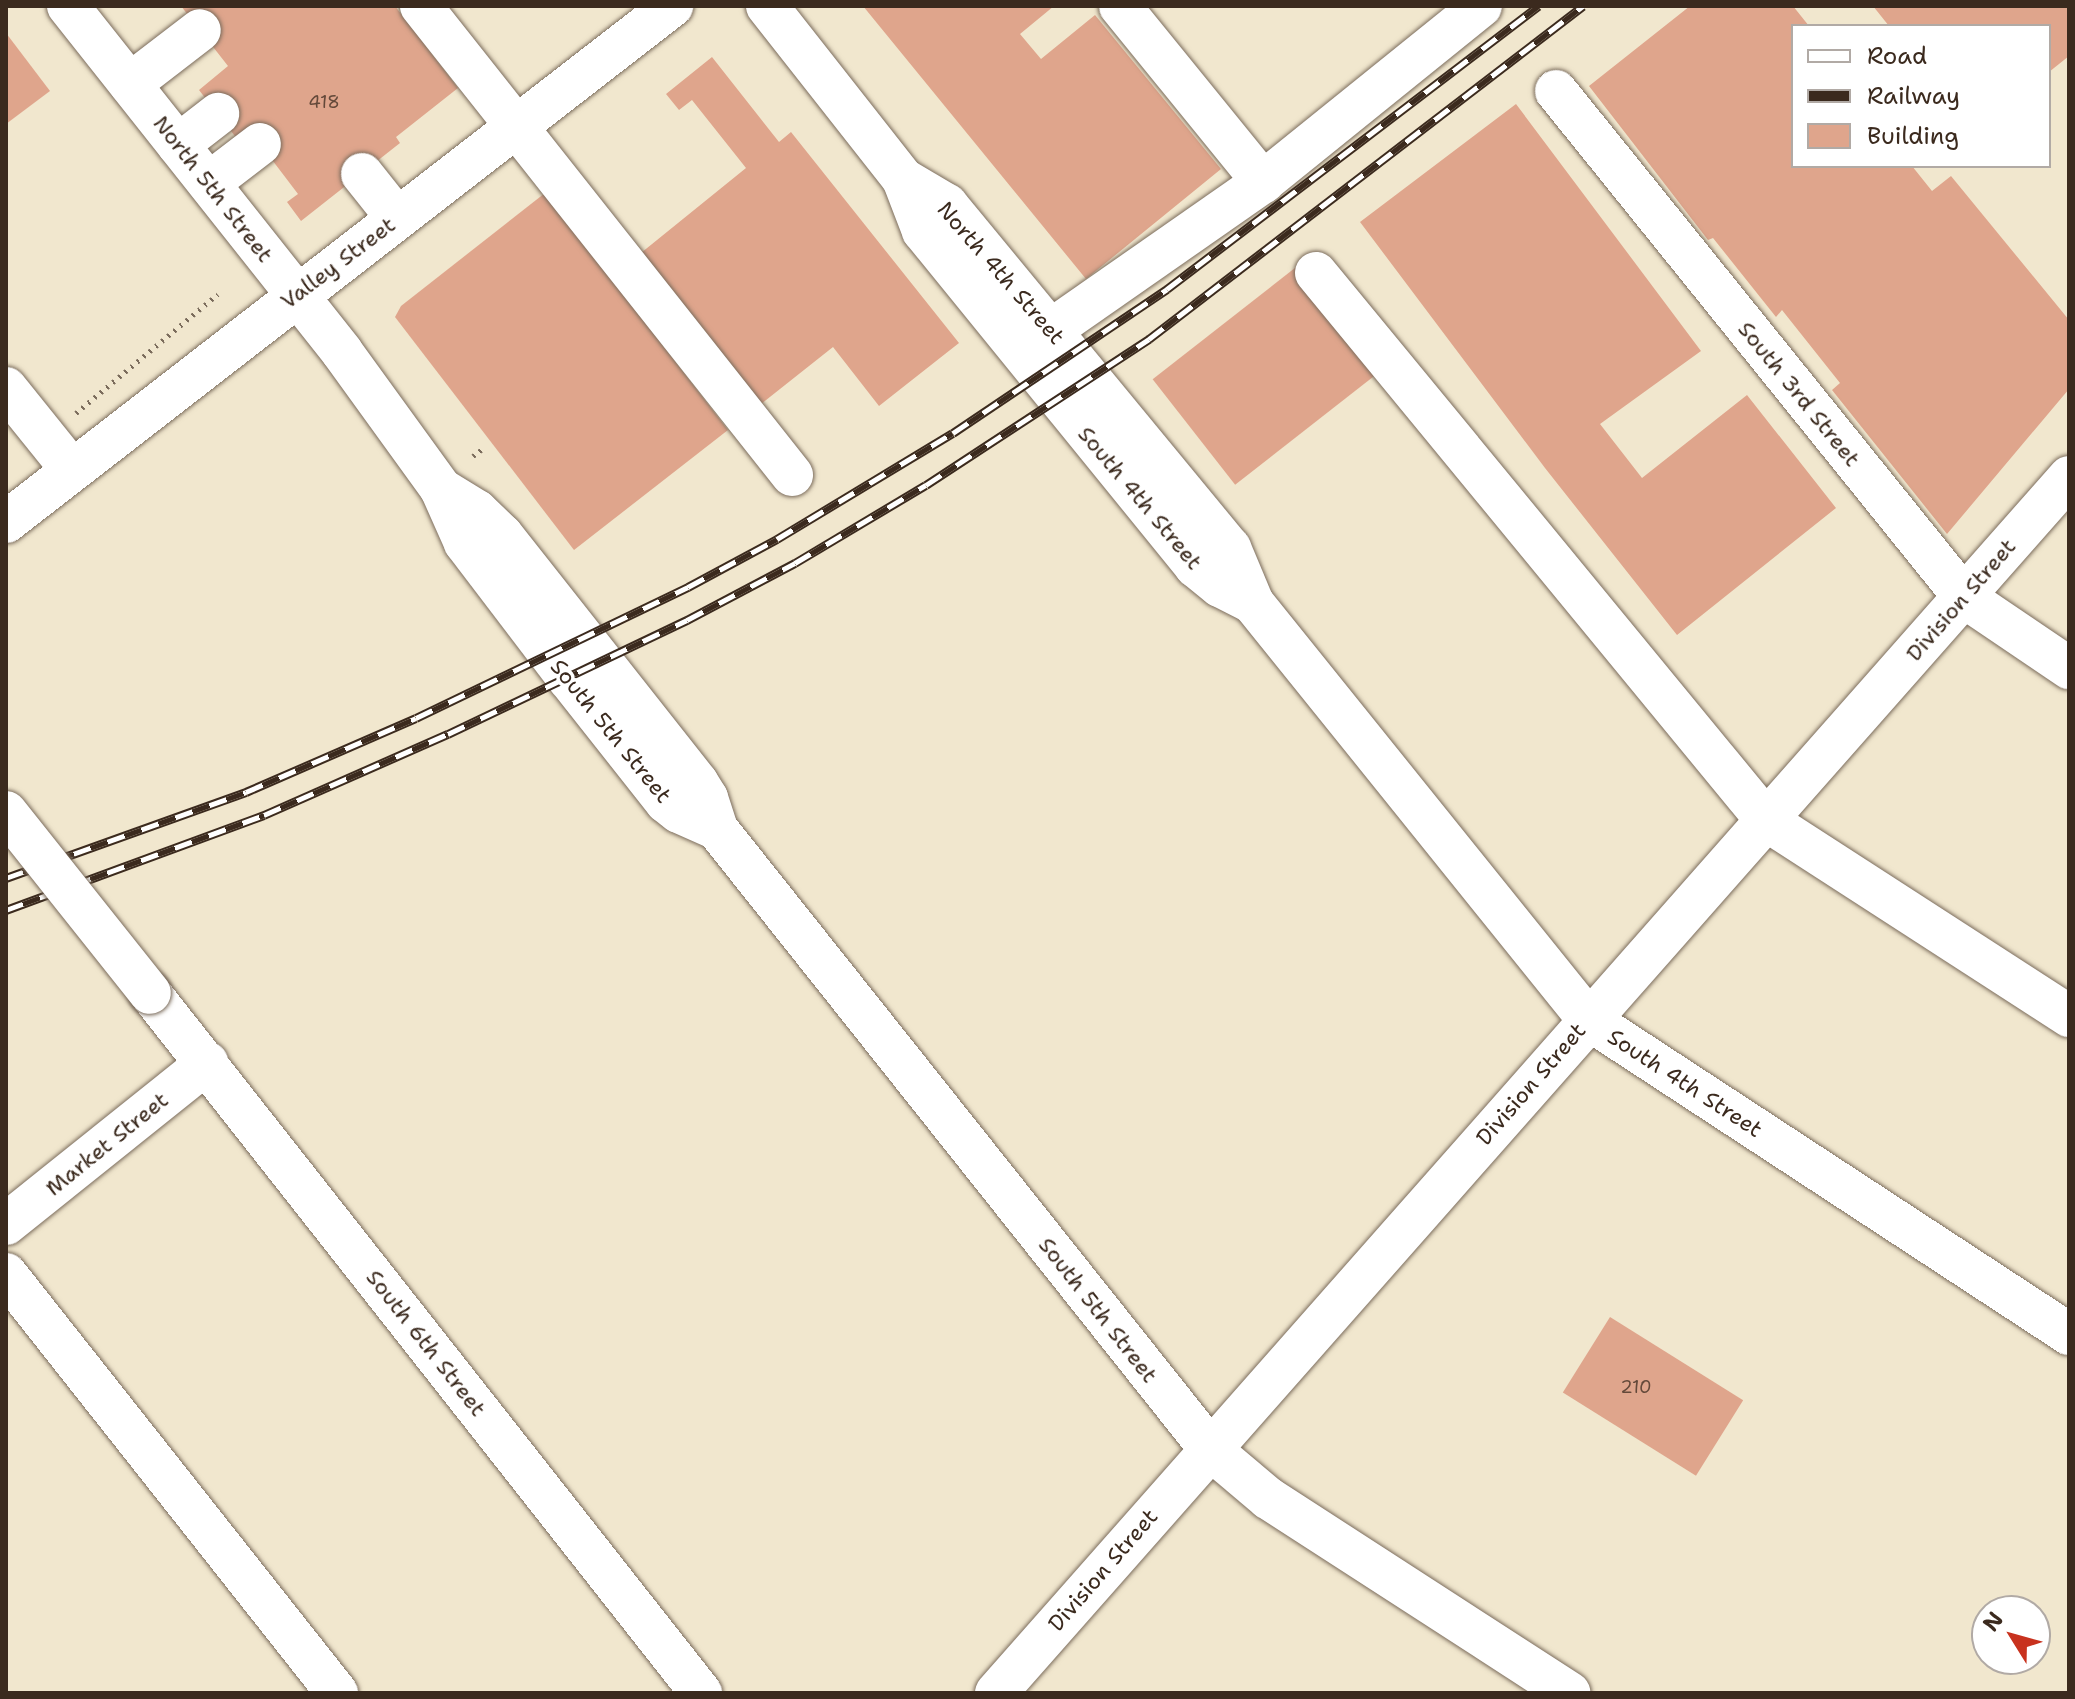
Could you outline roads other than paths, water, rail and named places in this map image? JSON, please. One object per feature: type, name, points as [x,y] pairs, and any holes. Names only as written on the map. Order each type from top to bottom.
[{"type":"street","name":"North 5th Street","points":[[68,6],[297,294],[441,489],[465,543],[549,653]]},
{"type":"street","points":[[421,6],[792,475]]},
{"type":"street","name":"Valley Street","points":[[6,522],[672,6]]},
{"type":"street","name":"North 4th Street","points":[[767,6],[903,179],[923,231],[1041,376]]},
{"type":"street","points":[[1120,6],[1263,182]]},
{"type":"street","points":[[1051,330],[1263,182],[1481,6]]},
{"type":"street","points":[[130,84],[200,30]]},
{"type":"street","name":"South 3rd Street","points":[[1556,91],[1964,597],[2069,668]]},
{"type":"street","points":[[178,145],[218,114]]},
{"type":"street","points":[[209,183],[260,144]]},
{"type":"street","points":[[362,174],[397,218]]},
{"type":"street","name":"North 4th Street","points":[[903,179],[947,205],[1091,378]]},
{"type":"street","points":[[1316,273],[1766,820],[2069,1016]]},
{"type":"street","name":"South 4th Street","points":[[1041,376],[1195,566],[1220,586],[1253,603]]},
{"type":"street","name":"South 4th Street","points":[[1091,378],[1230,548],[1253,603],[1588,1019],[2069,1334]]},
{"type":"street","points":[[6,388],[72,470]]},
{"type":"street","name":"Division Street","points":[[996,1693],[2069,477]]},
{"type":"street","name":"North 5th Street","points":[[441,489],[486,518],[502,535],[603,662]]},
{"type":"street","name":"South 5th Street","points":[[549,653],[666,802],[679,812],[717,829]]},
{"type":"street","name":"South 5th Street","points":[[603,662],[702,789],[717,829],[1210,1449],[1253,1488],[1290,1514],[1570,1693]]},
{"type":"street","name":"South 6th Street","points":[[6,812],[701,1693]]},
{"type":"street","name":"Market Street","points":[[6,1224],[207,1063]]},
{"type":"street","points":[[6,1274],[337,1693]]},
{"type":"railway","points":[[6,878],[246,792],[416,718],[688,587],[777,539],[953,433],[1167,289],[1539,6]]},
{"type":"railway","points":[[6,910],[264,815],[448,734],[687,620],[795,563],[926,485],[1149,339],[1583,6]]}]
